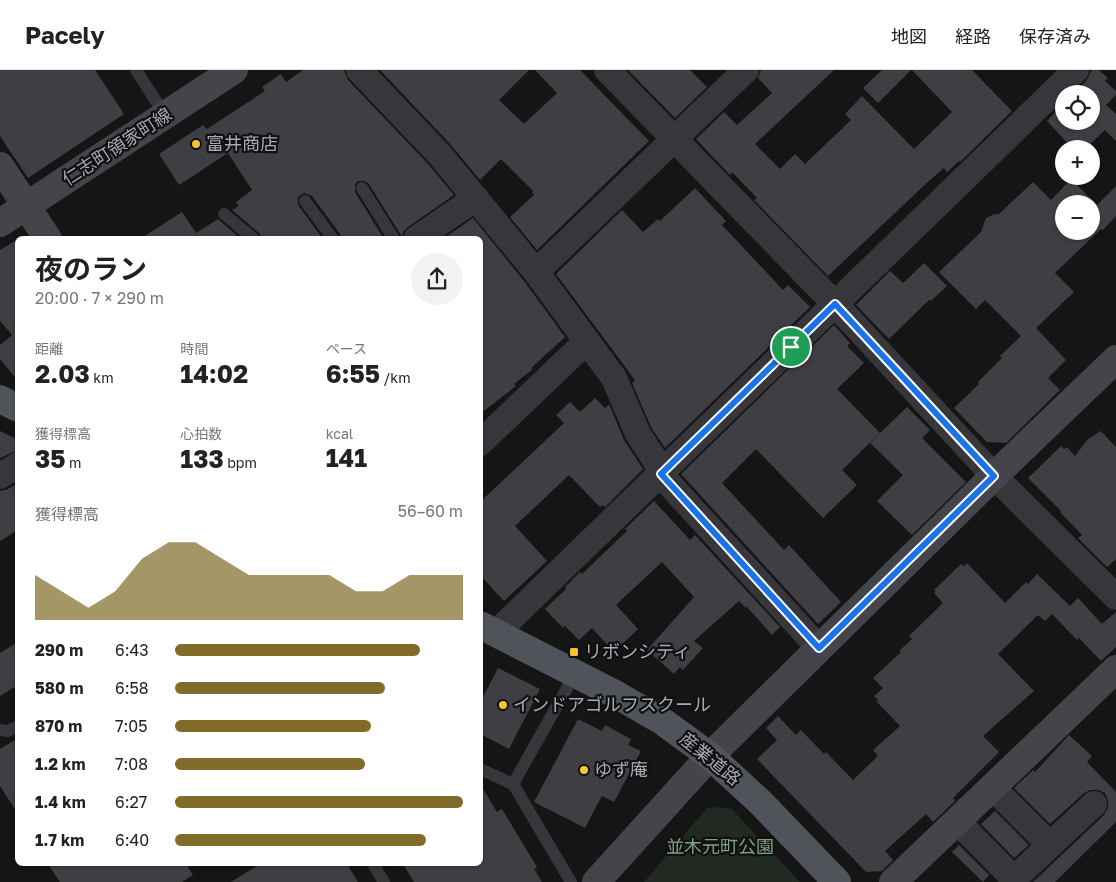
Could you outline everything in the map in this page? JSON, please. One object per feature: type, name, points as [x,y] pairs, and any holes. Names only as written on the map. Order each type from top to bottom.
[{"type":"main road","points":[[0,399],[15,406]]},
{"type":"main road","name":"産業道路","points":[[488,629],[617,695],[662,722],[710,756],[760,802],[837,882]]},
{"type":"street","name":"仁志町領家町線","points":[[0,223],[234,70]]},
{"type":"street","points":[[359,70],[440,155],[536,272],[614,378],[638,434],[657,463],[661,474],[819,648]]},
{"type":"street","points":[[607,70],[835,304],[994,476],[1116,597]]},
{"type":"street","points":[[536,272],[746,70]]},
{"type":"street","points":[[488,629],[661,474],[1076,70]]},
{"type":"street","points":[[0,166],[46,236]]},
{"type":"street","points":[[420,236],[476,198]]},
{"type":"street","points":[[483,440],[587,341]]},
{"type":"street","points":[[596,882],[710,756],[994,476],[1116,359]]},
{"type":"street","points":[[0,476],[15,467]]},
{"type":"street","points":[[893,882],[1116,669]]},
{"type":"street","points":[[992,786],[1050,845]]},
{"type":"street","points":[[957,821],[1014,879],[1094,804]]},
{"type":"lane","points":[[136,70],[165,115]]},
{"type":"lane","points":[[362,188],[392,236]]},
{"type":"lane","points":[[305,201],[331,236]]},
{"type":"lane","points":[[224,214],[250,236]]},
{"type":"lane","points":[[513,784],[576,674]]},
{"type":"lane","points":[[0,730],[8,731],[15,728]]},
{"type":"lane","points":[[483,769],[513,784],[571,882]]},
{"type":"lane","points":[[373,866],[384,882]]},
{"type":"green space","name":"並木元町公園","points":[[707,808],[732,809],[800,882],[644,882]]},
{"type":"building","points":[[0,70],[95,70],[124,114],[28,178],[0,136]]},
{"type":"building","points":[[303,70],[344,70],[348,80],[429,165],[454,195],[408,227],[401,236],[369,184],[365,181],[358,181],[355,185],[355,192],[382,236],[340,236],[312,196],[304,193],[298,197],[298,205],[321,236],[260,236],[232,210],[239,206],[236,202],[252,190],[228,153],[179,185],[159,154],[203,125],[207,129],[265,91],[262,87],[281,74],[286,82]]},
{"type":"building","points":[[380,70],[529,70],[499,100],[524,124],[557,93],[535,70],[580,70],[649,141],[537,250],[510,217],[534,195],[533,191],[501,159],[480,180],[451,145]]},
{"type":"building","points":[[628,70],[690,70],[707,87],[675,118]]},
{"type":"building","points":[[761,70],[834,70],[755,144],[780,169],[795,154],[805,164],[851,120],[845,114],[862,96],[914,149],[952,112],[912,70],[972,70],[1012,111],[960,162],[947,172],[944,168],[930,180],[828,276],[754,200],[757,198],[732,172],[730,175],[696,139],[724,112],[737,125],[772,93],[758,78]]},
{"type":"building","points":[[882,70],[911,70],[878,103],[863,88]]},
{"type":"building","points":[[1092,70],[1099,70],[1108,78],[1105,81],[1116,91],[1116,95],[1106,105],[1116,114],[1116,141],[1105,130],[1094,140],[1065,140],[1055,130],[1100,130],[1100,85],[1082,85]]},
{"type":"building","points":[[1055,113],[1055,130],[1047,121]]},
{"type":"building","points":[[1033,182],[1051,200],[1055,196],[1055,240],[1090,240],[1055,273],[1074,292],[1036,328],[1066,360],[1048,378],[1060,390],[1006,443],[987,442],[954,408],[979,384],[978,382],[1002,358],[1000,356],[1021,336],[985,300],[976,309],[939,272],[981,232],[986,218],[999,214]]},
{"type":"building","points":[[1065,185],[1077,185],[1087,195],[1056,195]]},
{"type":"building","points":[[1116,186],[1116,216],[1103,230],[1101,229],[1100,202]]},
{"type":"building","points":[[695,188],[726,221],[722,225],[783,290],[788,285],[810,307],[665,448],[651,427],[632,383],[635,380],[556,274],[622,210],[643,232],[658,219],[660,221]]},
{"type":"building","points":[[182,212],[196,233],[218,219],[238,236],[145,236]]},
{"type":"building","points":[[473,218],[524,281],[565,337],[531,368],[533,369],[514,384],[516,386],[483,412],[483,236],[447,236]]},
{"type":"building","points":[[15,241],[15,377],[0,359],[0,345],[12,335],[0,321],[0,250]]},
{"type":"building","points":[[924,263],[947,286],[931,301],[929,300],[889,339],[856,305],[890,271],[903,283]]},
{"type":"building","points":[[834,325],[850,343],[847,346],[864,363],[837,389],[880,433],[842,470],[857,485],[823,518],[756,449],[722,483],[784,550],[789,545],[841,602],[818,624],[681,474]]},
{"type":"building","points":[[595,398],[605,408],[609,404],[624,440],[643,469],[605,507],[603,505],[600,507],[569,475],[515,526],[547,561],[504,601],[483,578],[483,499],[564,423],[556,415],[570,402],[580,412]]},
{"type":"building","points":[[907,407],[930,430],[922,438],[966,482],[912,535],[877,501],[903,475],[870,443]]},
{"type":"building","points":[[0,431],[15,438],[15,451],[0,458]]},
{"type":"building","points":[[1101,431],[1116,447],[1116,559],[1107,567],[1078,538],[1082,535],[1061,511],[1028,478],[1061,446],[1064,449],[1067,447],[1075,456],[1088,439]]},
{"type":"building","points":[[15,485],[15,532],[0,541],[0,491]]},
{"type":"building","points":[[654,501],[690,540],[695,535],[780,627],[772,635],[747,607],[739,601],[694,641],[703,648],[683,670],[680,667],[674,674],[647,650],[694,597],[662,562],[616,605],[638,629],[614,652],[592,628],[579,640],[565,626],[563,628],[545,609],[566,589],[565,587],[580,572],[582,574],[627,531],[625,529]]},
{"type":"building","points":[[967,563],[1005,603],[1037,574],[1070,606],[1078,598],[1102,624],[1116,612],[1116,647],[1101,661],[1052,614],[1045,621],[1038,615],[998,654],[1034,691],[983,736],[999,752],[953,798],[955,801],[933,822],[926,814],[885,851],[893,860],[882,871],[866,872],[757,759],[777,740],[766,728],[778,716],[796,735],[801,730],[853,780],[878,756],[873,750],[900,726],[876,701],[878,700],[874,696],[883,688],[873,678],[901,652],[899,651],[912,639],[909,636],[943,603],[934,593],[936,592],[934,590],[961,564],[964,566]]},
{"type":"building","points":[[15,644],[15,687],[0,696],[0,653]]},
{"type":"building","points":[[498,668],[540,689],[509,749],[483,736],[483,697]]},
{"type":"building","points":[[578,719],[602,731],[605,725],[631,739],[628,745],[641,751],[614,802],[602,796],[585,828],[534,802]]},
{"type":"building","points":[[1069,735],[1092,756],[1087,762],[1116,792],[1116,822],[1055,882],[1033,882],[1104,815],[1108,808],[1108,800],[1105,793],[1098,790],[1090,790],[1084,793],[1050,824],[1014,788],[1033,770],[1035,772]]},
{"type":"building","points":[[15,740],[15,809],[0,786],[0,749]]},
{"type":"building","points":[[483,789],[497,812],[502,809],[537,867],[534,869],[542,882],[414,882],[404,866],[483,866]]},
{"type":"building","points":[[995,811],[1029,845],[1014,858],[981,824]]},
{"type":"building","points":[[959,845],[989,875],[983,882],[952,852]]},
{"type":"building","points":[[49,866],[187,866],[193,875],[182,882],[60,882]]},
{"type":"building","points":[[257,866],[348,866],[358,882],[231,882]]},
{"type":"place","name":"富井商店","points":[[196,144]]},
{"type":"place","name":"リボンシティ","points":[[574,652]]},
{"type":"place","name":"インドアゴルフスクール","points":[[503,705]]},
{"type":"place","name":"ゆず庵","points":[[584,770]]},
{"type":"route","points":[[835,304],[994,476],[819,648],[661,474],[791,347],[835,304]]}]
